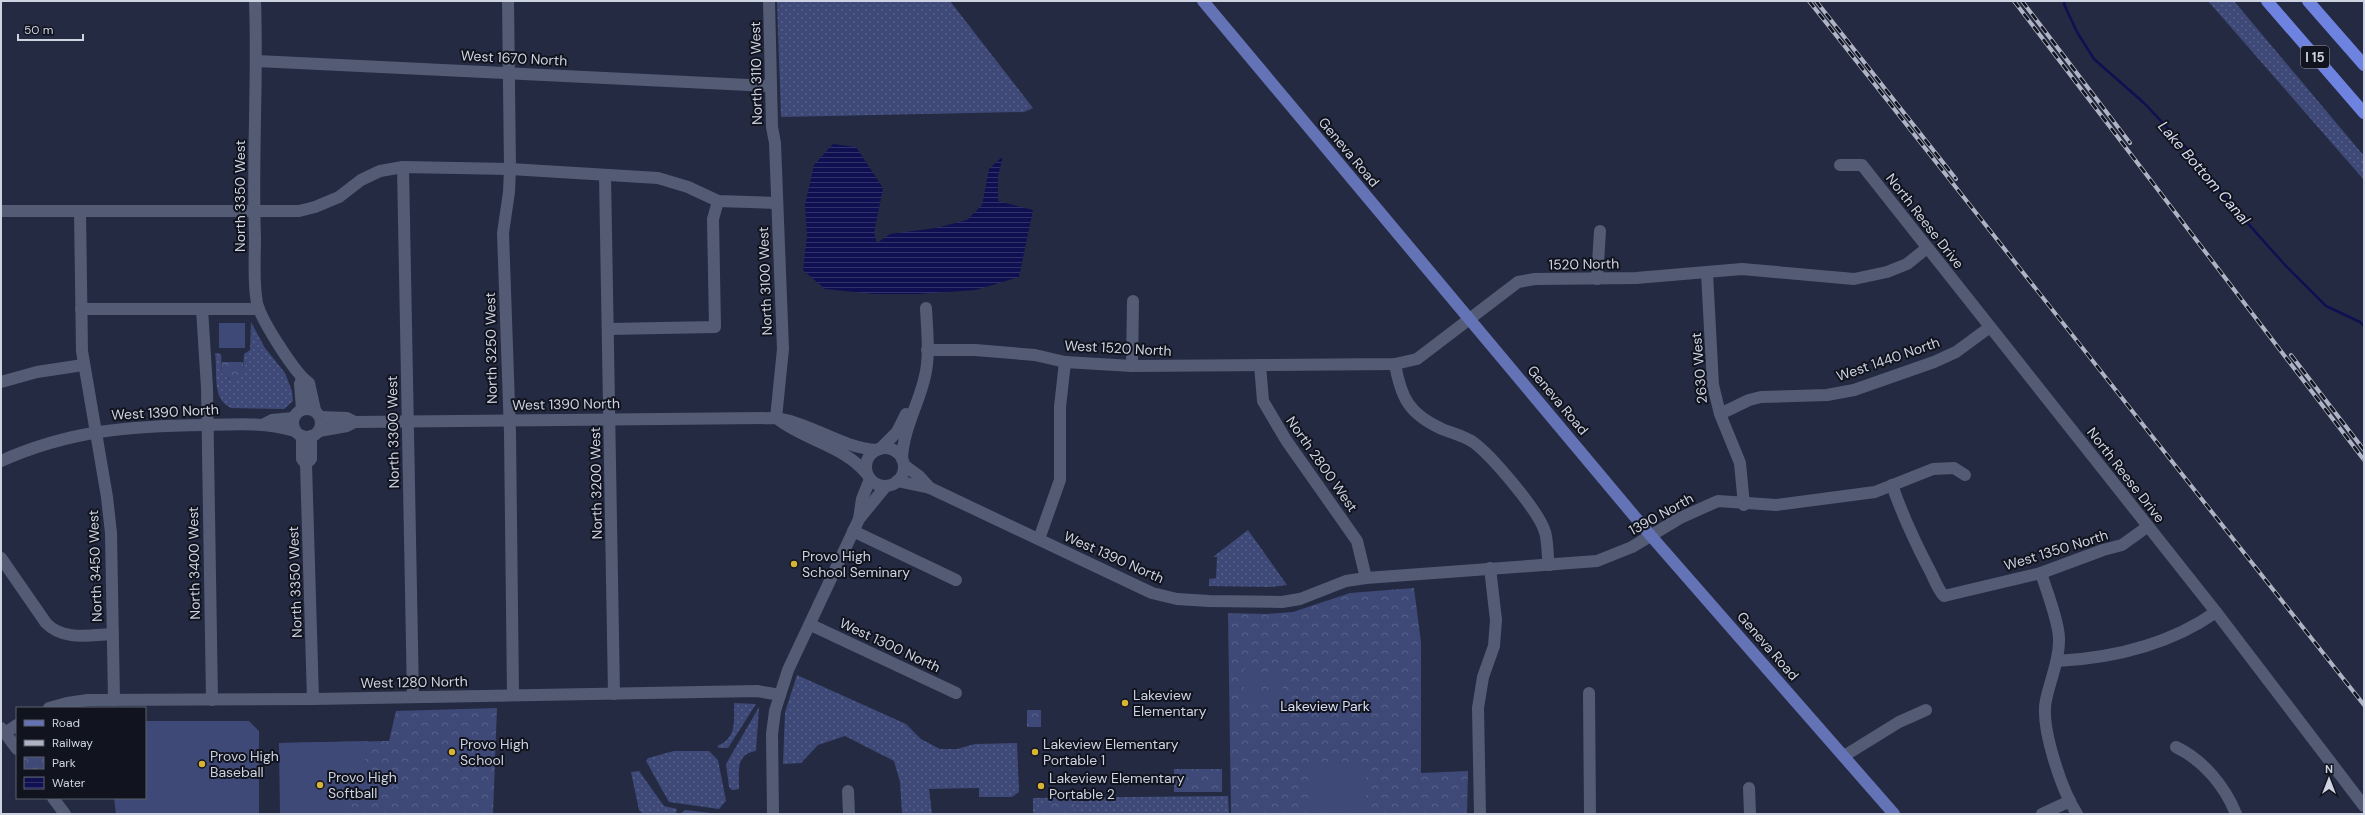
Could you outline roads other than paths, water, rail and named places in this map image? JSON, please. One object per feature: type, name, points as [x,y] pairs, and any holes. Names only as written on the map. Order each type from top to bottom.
[{"type":"highway","name":"I 15","points":[[2267,1],[2364,113]]},
{"type":"highway","name":"I 15","points":[[2308,1],[2364,66]]},
{"type":"main road","name":"Geneva Road","points":[[1203,1],[1651,536],[1894,814]]},
{"type":"street","name":"North 3350 West","points":[[255,1],[257,62],[254,211],[259,309],[273,338],[302,379],[309,383],[317,414],[307,434],[302,459],[306,464],[313,699]]},
{"type":"street","name":"North 3250 West","points":[[508,1],[510,169],[509,192],[503,233],[508,419],[512,695]]},
{"type":"street","name":"North 3110 West","points":[[769,1],[770,86],[772,127],[775,143]]},
{"type":"street","name":"West 1670 North","points":[[257,62],[770,86]]},
{"type":"street","name":"North 3100 West","points":[[775,143],[782,349],[776,418]]},
{"type":"street","name":"North Reese Drive","points":[[1840,165],[1862,165],[1926,248],[2216,612],[2364,806]]},
{"type":"street","points":[[1,211],[299,210],[315,207],[339,197],[361,180],[380,171],[403,167],[510,169],[658,178],[688,187],[718,201],[777,203]]},
{"type":"street","name":"North 3300 West","points":[[403,167],[413,697]]},
{"type":"street","name":"North 3200 West","points":[[605,175],[614,694]]},
{"type":"street","points":[[608,329],[715,327],[713,219],[718,201]]},
{"type":"street","name":"North 3450 West","points":[[80,211],[83,366],[109,515],[114,700]]},
{"type":"street","points":[[1597,279],[1600,231]]},
{"type":"street","name":"1520 North","points":[[1260,365],[1395,364],[1417,359],[1471,320],[1518,282],[1535,279],[1597,279],[1742,270],[1854,279],[1887,272],[1901,267],[1926,248]]},
{"type":"street","name":"2630 West","points":[[1707,272],[1713,385],[1720,414],[1740,463],[1744,504]]},
{"type":"street","points":[[1132,366],[1133,301]]},
{"type":"street","points":[[773,814],[772,734],[775,712],[780,695],[788,670],[811,625],[859,519],[892,484],[901,477],[903,462],[902,447],[925,376],[927,350],[926,308]]},
{"type":"street","points":[[81,309],[259,309]]},
{"type":"street","name":"North 3400 West","points":[[202,309],[206,373],[212,700]]},
{"type":"street","name":"West 1440 North","points":[[1720,414],[1749,400],[1761,397],[1815,395],[1854,390],[1934,362],[1956,352],[1990,327]]},
{"type":"street","name":"West 1520 North","points":[[927,350],[975,350],[1027,354],[1065,362],[1132,366],[1260,365]]},
{"type":"street","points":[[1038,539],[1060,480],[1060,407],[1065,362]]},
{"type":"street","points":[[1395,364],[1400,388],[1406,403],[1436,426],[1473,442],[1484,452],[1537,514],[1545,532],[1549,565]]},
{"type":"street","name":"North 2800 West","points":[[1260,365],[1263,401],[1286,440],[1357,541],[1366,578]]},
{"type":"street","points":[[1,382],[37,372],[83,366]]},
{"type":"street","points":[[302,379],[300,384],[298,413],[307,434]]},
{"type":"street","points":[[859,519],[862,499],[869,476],[867,461],[870,456],[879,450],[897,432],[911,404],[916,401]]},
{"type":"street","name":"West 1390 North","points":[[264,424],[272,420],[298,413],[347,418],[355,422]]},
{"type":"street","points":[[776,418],[792,430],[848,455],[874,483],[892,484]]},
{"type":"street","name":"West 1390 North","points":[[1,461],[50,442],[132,426],[264,424],[307,434],[348,426],[355,422],[408,420],[776,418],[796,421],[852,447],[879,450]]},
{"type":"street","points":[[879,450],[893,450],[903,462]]},
{"type":"street","name":"West 1390 North","points":[[903,462],[920,476],[930,488]]},
{"type":"street","name":"1390 North","points":[[1366,578],[1597,561],[1632,547],[1680,518],[1707,505],[1718,502],[1776,505],[1824,500],[1875,492],[1933,469],[1954,468],[1965,475]]},
{"type":"street","name":"West 1390 North","points":[[892,484],[930,488],[1152,593],[1177,599],[1209,602],[1282,602],[1300,599],[1346,581],[1366,578]]},
{"type":"street","name":"West 1350 North","points":[[1892,485],[1914,541],[1929,568],[1937,588],[1944,596],[2041,573],[2103,550],[2122,545],[2147,527]]},
{"type":"street","points":[[853,531],[956,580]]},
{"type":"street","points":[[1,558],[46,623],[53,630],[67,635],[113,634]]},
{"type":"street","points":[[1480,814],[1478,708],[1483,676],[1494,646],[1496,620],[1490,568]]},
{"type":"street","points":[[2041,573],[2059,639],[2057,661],[2045,701],[2047,724],[2056,768],[2077,814]]},
{"type":"street","points":[[2057,661],[2104,658],[2158,642],[2194,627],[2216,612]]},
{"type":"street","name":"West 1300 North","points":[[811,625],[956,693]]},
{"type":"street","name":"West 1280 North","points":[[53,707],[78,701],[114,700],[313,699],[757,691],[780,695]]},
{"type":"street","points":[[1588,693],[1590,814]]},
{"type":"street","points":[[1844,756],[1899,722],[1926,710]]},
{"type":"street","points":[[16,725],[3,730],[16,748]]},
{"type":"street","points":[[2176,748],[2189,753],[2206,768],[2221,788],[2236,814]]},
{"type":"street","points":[[1749,788],[1750,814]]},
{"type":"street","points":[[848,791],[849,814]]},
{"type":"street","points":[[54,799],[65,814]]},
{"type":"street","points":[[2042,814],[2070,801]]},
{"type":"water","points":[[833,144],[856,147],[883,188],[874,233],[877,243],[890,234],[936,228],[967,220],[982,205],[989,169],[1003,156],[998,176],[998,201],[1033,210],[1019,277],[976,290],[919,294],[874,294],[825,289],[803,270],[807,236],[805,205],[814,165]]},
{"type":"waterway","name":"Lake Bottom Canal","points":[[2065,1],[2064,4],[2077,32],[2094,59],[2144,103],[2195,157],[2226,199],[2285,265],[2326,306],[2360,322],[2364,326]]},
{"type":"railway","points":[[1809,1],[2364,705]]},
{"type":"railway","points":[[1816,1],[1956,179]]},
{"type":"railway","points":[[2014,1],[2364,460]]},
{"type":"railway","points":[[2022,1],[2130,143]]},
{"type":"railway","points":[[2291,355],[2364,450]]},
{"type":"place","name":"Provo High School Seminary","points":[[794,564]]},
{"type":"place","name":"Lakeview Elementary","points":[[1125,703]]},
{"type":"place","name":"Provo High School","points":[[452,752]]},
{"type":"place","name":"Lakeview Elementary Portable 1","points":[[1035,752]]},
{"type":"place","name":"Provo High Baseball","points":[[202,764]]},
{"type":"place","name":"Provo High Softball","points":[[320,785]]},
{"type":"place","name":"Lakeview Elementary Portable 2","points":[[1041,786]]},
{"type":"park label","name":"Lakeview Park","points":[[1325,706]]}]
